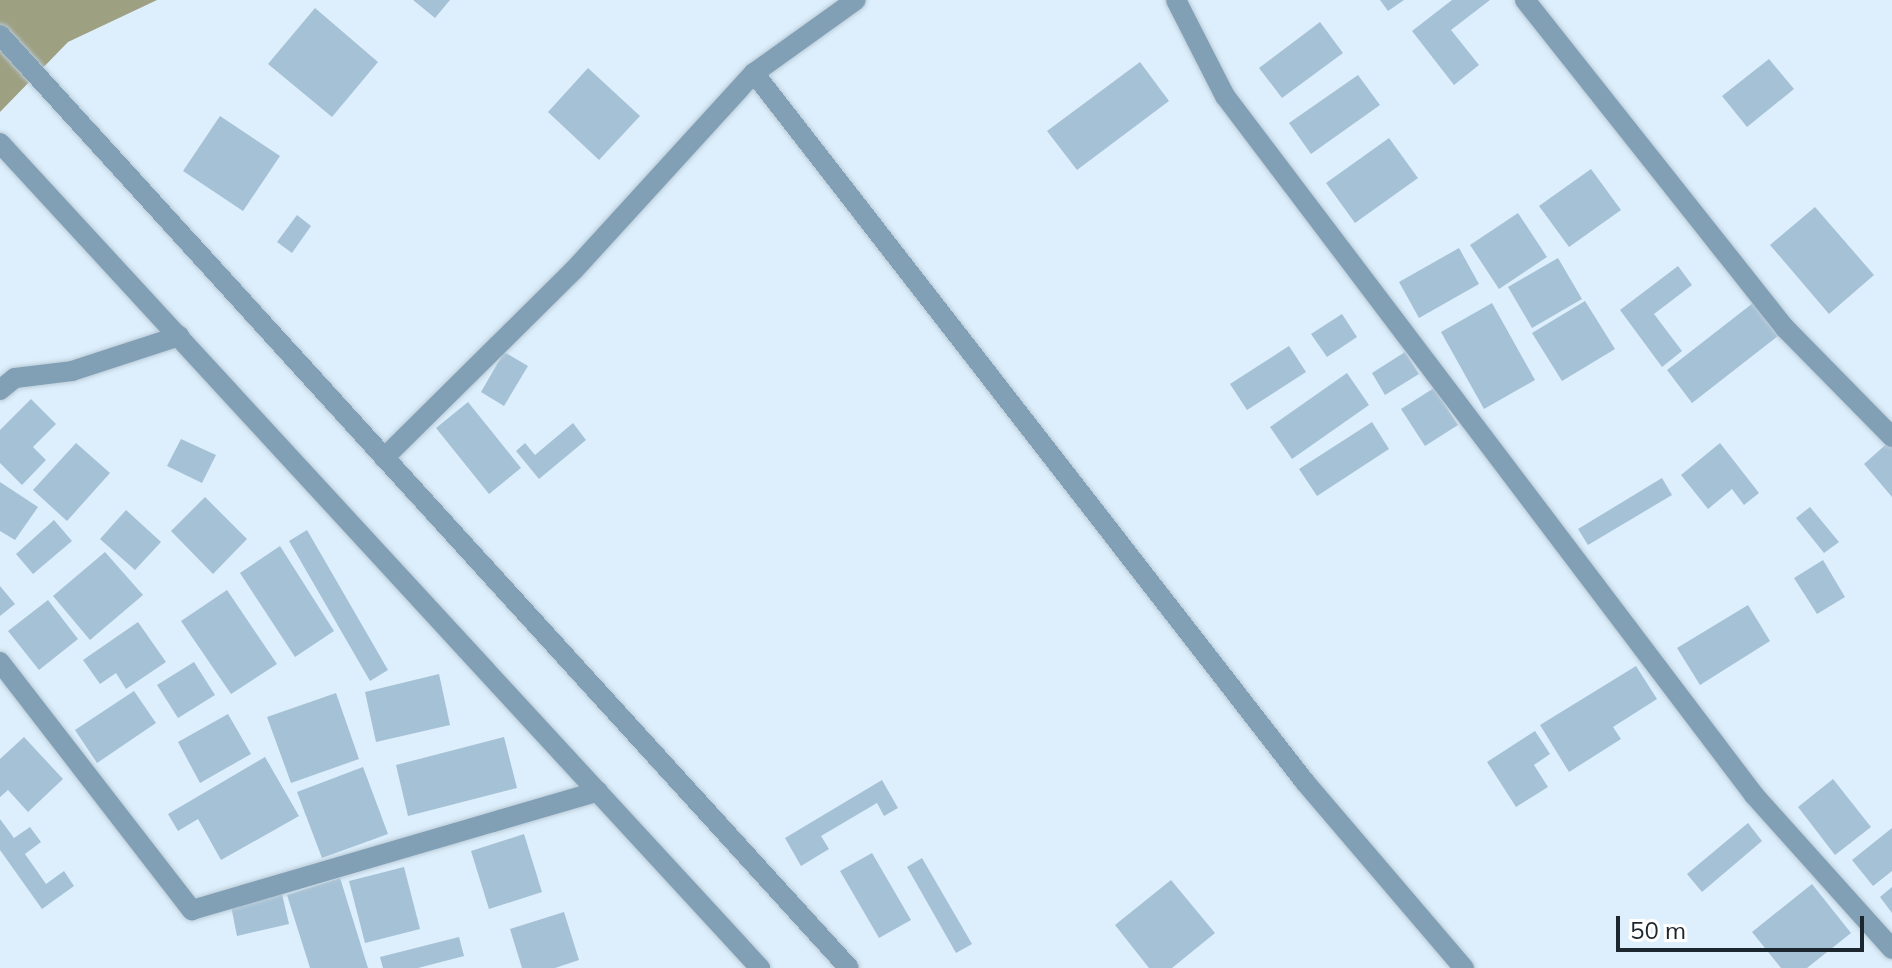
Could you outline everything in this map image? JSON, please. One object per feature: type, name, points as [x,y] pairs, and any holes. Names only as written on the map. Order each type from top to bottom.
[{"type":"street","points":[[384,458],[574,270],[754,73],[856,0]]},
{"type":"street","points":[[1176,0],[1234,109],[1754,795],[1892,949]]},
{"type":"street","points":[[1525,0],[1785,328],[1892,437]]},
{"type":"street","points":[[0,35],[849,968]]},
{"type":"street","points":[[754,73],[1305,782],[1464,968]]},
{"type":"street","points":[[0,143],[760,968]]},
{"type":"street","points":[[0,390],[15,378],[72,371],[179,336]]},
{"type":"street","points":[[0,662],[192,910],[598,791]]},
{"type":"shaded area","points":[[0,0],[157,0],[68,42],[0,112]]},
{"type":"building","points":[[413,0],[450,0],[435,18]]},
{"type":"building","points":[[1380,0],[1404,0],[1388,11]]},
{"type":"building","points":[[1452,0],[1490,0],[1451,30],[1479,65],[1454,85],[1412,31]]},
{"type":"building","points":[[315,8],[378,62],[332,117],[268,64]]},
{"type":"building","points":[[1320,22],[1343,53],[1282,98],[1259,68]]},
{"type":"building","points":[[1769,59],[1794,89],[1747,127],[1722,96]]},
{"type":"building","points":[[1140,62],[1169,101],[1077,170],[1047,131]]},
{"type":"building","points":[[588,68],[640,116],[599,160],[548,112]]},
{"type":"building","points":[[1358,75],[1380,105],[1311,154],[1289,123]]},
{"type":"building","points":[[220,116],[280,156],[243,211],[183,171]]},
{"type":"building","points":[[1389,138],[1418,178],[1355,223],[1326,183]]},
{"type":"building","points":[[1591,169],[1621,210],[1569,247],[1539,206]]},
{"type":"building","points":[[1815,207],[1874,275],[1829,314],[1770,245]]},
{"type":"building","points":[[1518,213],[1547,257],[1499,289],[1470,245]]},
{"type":"building","points":[[297,215],[311,226],[292,253],[277,242]]},
{"type":"building","points":[[1459,248],[1479,284],[1419,318],[1399,282]]},
{"type":"building","points":[[1558,258],[1582,299],[1532,328],[1508,287]]},
{"type":"building","points":[[1678,266],[1692,285],[1654,314],[1682,351],[1662,367],[1620,310]]},
{"type":"building","points":[[1585,301],[1615,349],[1562,381],[1532,333]]},
{"type":"building","points":[[1492,303],[1535,380],[1484,409],[1441,332]]},
{"type":"building","points":[[1753,303],[1778,336],[1692,403],[1667,370]]},
{"type":"building","points":[[1342,314],[1357,337],[1327,357],[1311,334]]},
{"type":"building","points":[[1289,346],[1306,372],[1247,410],[1230,384]]},
{"type":"building","points":[[504,352],[528,366],[504,406],[481,392]]},
{"type":"building","points":[[1405,352],[1419,374],[1385,395],[1372,373]]},
{"type":"building","points":[[1347,373],[1369,405],[1292,459],[1270,427]]},
{"type":"building","points":[[1434,388],[1458,425],[1425,446],[1401,409]]},
{"type":"building","points":[[31,399],[56,424],[33,447],[46,460],[22,485],[0,463],[0,430]]},
{"type":"building","points":[[468,402],[521,468],[489,494],[436,428]]},
{"type":"building","points":[[1372,422],[1389,449],[1317,496],[1299,469]]},
{"type":"building","points":[[573,423],[586,440],[539,479],[516,451],[525,443],[535,455]]},
{"type":"building","points":[[181,439],[216,455],[202,483],[167,466]]},
{"type":"building","points":[[1892,439],[1892,497],[1864,464]]},
{"type":"building","points":[[76,443],[110,473],[67,521],[33,490]]},
{"type":"building","points":[[1720,443],[1759,493],[1744,505],[1732,489],[1708,509],[1681,475]]},
{"type":"building","points":[[1662,478],[1672,495],[1588,545],[1578,529]]},
{"type":"building","points":[[0,482],[38,507],[15,540],[0,531]]},
{"type":"building","points":[[205,497],[247,539],[213,574],[171,531]]},
{"type":"building","points":[[1810,507],[1839,542],[1824,553],[1796,518]]},
{"type":"building","points":[[126,510],[161,542],[135,570],[100,539]]},
{"type":"building","points":[[54,520],[72,541],[33,574],[16,554]]},
{"type":"building","points":[[307,530],[388,670],[370,681],[289,541]]},
{"type":"building","points":[[280,546],[334,631],[295,657],[240,573]]},
{"type":"building","points":[[105,552],[143,595],[90,640],[53,596]]},
{"type":"building","points":[[1823,560],[1845,597],[1817,614],[1794,578]]},
{"type":"building","points":[[0,586],[15,604],[0,616]]},
{"type":"building","points":[[227,590],[277,664],[231,694],[181,621]]},
{"type":"building","points":[[48,600],[78,639],[39,670],[8,631]]},
{"type":"building","points":[[1748,605],[1770,641],[1700,685],[1677,648]]},
{"type":"building","points":[[138,622],[166,662],[126,689],[116,673],[100,684],[83,660]]},
{"type":"building","points":[[194,662],[215,695],[178,718],[157,685]]},
{"type":"building","points":[[1636,666],[1657,699],[1613,727],[1621,739],[1569,772],[1540,725]]},
{"type":"building","points":[[439,674],[450,725],[376,742],[365,692]]},
{"type":"building","points":[[134,691],[156,723],[97,763],[75,730]]},
{"type":"building","points":[[336,693],[359,759],[291,783],[267,717]]},
{"type":"building","points":[[228,714],[251,754],[200,783],[178,742]]},
{"type":"building","points":[[1535,731],[1550,754],[1534,765],[1548,787],[1516,807],[1487,762]]},
{"type":"building","points":[[24,737],[63,779],[28,812],[8,790],[0,797],[0,759]]},
{"type":"building","points":[[504,737],[517,788],[408,816],[396,765]]},
{"type":"building","points":[[265,757],[299,816],[221,860],[198,819],[178,831],[168,814]]},
{"type":"building","points":[[363,767],[388,834],[322,858],[297,792]]},
{"type":"building","points":[[1833,779],[1871,827],[1835,855],[1798,807]]},
{"type":"building","points":[[882,780],[898,808],[884,816],[877,803],[821,836],[829,849],[801,866],[785,838]]},
{"type":"building","points":[[0,819],[14,838],[30,827],[41,842],[25,854],[46,884],[64,871],[74,886],[42,909],[0,850]]},
{"type":"building","points":[[1748,823],[1762,841],[1702,892],[1687,874]]},
{"type":"building","points":[[1892,828],[1892,871],[1873,886],[1852,860]]},
{"type":"building","points":[[524,834],[542,892],[489,909],[471,851]]},
{"type":"building","points":[[872,853],[911,920],[879,938],[840,871]]},
{"type":"building","points":[[922,858],[972,944],[956,953],[907,867]]},
{"type":"building","points":[[404,867],[420,929],[365,943],[349,881]]},
{"type":"building","points":[[340,878],[368,968],[310,968],[287,895]]},
{"type":"building","points":[[1171,880],[1215,933],[1172,968],[1149,968],[1115,925]]},
{"type":"building","points":[[1812,884],[1851,933],[1807,968],[1781,968],[1752,932]]},
{"type":"building","points":[[1892,887],[1892,913],[1880,897]]},
{"type":"building","points":[[282,894],[289,924],[237,936],[231,906]]},
{"type":"building","points":[[564,912],[579,960],[555,968],[522,968],[510,929]]},
{"type":"building","points":[[459,937],[464,956],[418,968],[383,968],[380,957]]}]
